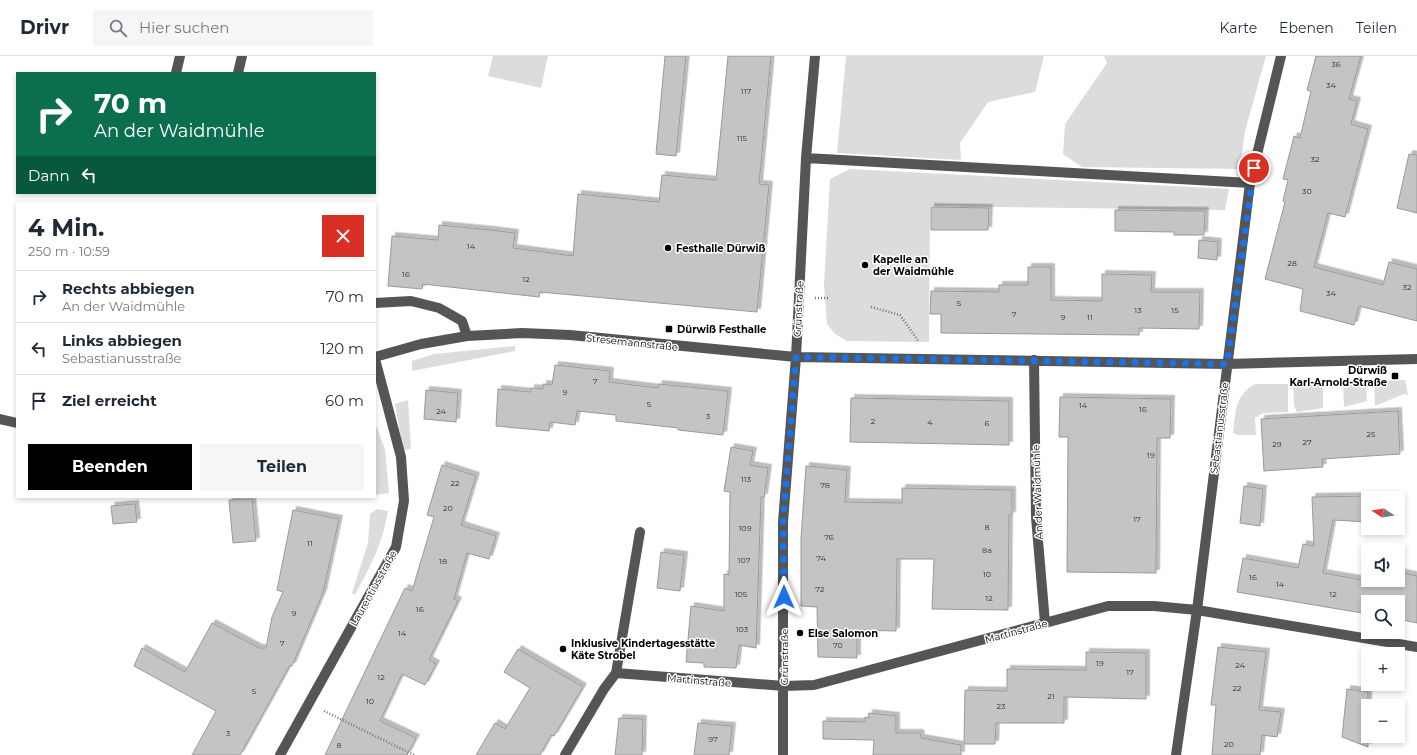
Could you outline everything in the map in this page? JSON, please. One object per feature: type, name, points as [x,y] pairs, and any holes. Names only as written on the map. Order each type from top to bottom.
[{"type":"street","points":[[176,72],[180,56]]},
{"type":"street","points":[[238,72],[242,56]]},
{"type":"street","name":"Grünstraße","points":[[783,755],[783,522],[796,357],[806,158],[815,56]]},
{"type":"street","name":"Sebastianusstraße","points":[[1176,755],[1197,610],[1250,183],[1281,56]]},
{"type":"street","points":[[806,158],[1250,183]]},
{"type":"street","points":[[376,303],[411,301],[439,308],[462,321],[467,336]]},
{"type":"street","name":"Stresemannstraße","points":[[376,358],[421,344],[467,336],[522,334],[570,335],[796,357]]},
{"type":"street","points":[[796,357],[1227,364],[1417,359]]},
{"type":"street","name":"An der Waidmühle","points":[[1034,360],[1036,517],[1045,623]]},
{"type":"street","name":"Laurentiusstraße","points":[[280,755],[396,546],[404,501],[401,457],[376,362]]},
{"type":"street","points":[[0,419],[16,423]]},
{"type":"street","points":[[565,755],[604,689],[616,673],[640,532]]},
{"type":"street","name":"Martinstraße","points":[[616,673],[784,686],[814,686],[1108,606],[1154,606],[1197,610],[1417,647]]},
{"type":"path","points":[[871,307],[900,315],[919,342],[919,359]]},
{"type":"path","points":[[309,704],[414,755]]},
{"type":"shaded area","points":[[493,56],[548,56],[541,88],[488,76]]},
{"type":"shaded area","points":[[846,56],[1044,56],[1035,92],[988,102],[960,143],[961,160],[837,153]]},
{"type":"shaded area","points":[[1104,56],[1266,56],[1245,131],[1240,169],[1082,167],[1063,154],[1065,124],[1107,63]]},
{"type":"shaded area","points":[[850,169],[1229,189],[1225,210],[930,206],[929,342],[847,341],[835,334],[827,324],[824,284],[830,179]]},
{"type":"shaded area","points":[[515,346],[515,351],[412,371],[412,361],[434,354]]},
{"type":"shaded area","points":[[1405,380],[1408,395],[1404,394],[1375,406],[1374,381]]},
{"type":"shaded area","points":[[1366,381],[1367,401],[1344,407],[1343,383]]},
{"type":"shaded area","points":[[1293,383],[1323,383],[1323,408],[1297,412],[1294,406]]},
{"type":"shaded area","points":[[1255,384],[1288,384],[1288,412],[1263,413],[1255,418],[1256,435],[1238,435],[1233,433],[1237,405],[1243,394]]},
{"type":"shaded area","points":[[408,400],[411,449],[403,450],[395,404]]},
{"type":"shaded area","points":[[376,426],[385,449],[389,493],[376,495]]},
{"type":"shaded area","points":[[377,509],[388,511],[386,523],[379,545],[355,595],[352,593],[368,543],[370,514]]},
{"type":"building","points":[[665,56],[686,56],[676,156],[656,154]]},
{"type":"building","points":[[728,56],[771,56],[759,184],[769,185],[757,312],[540,292],[539,297],[423,284],[422,289],[388,286],[392,236],[438,240],[439,225],[491,230],[515,233],[513,248],[573,256],[578,194],[659,202],[662,175],[716,180]]},
{"type":"building","points":[[1316,56],[1361,56],[1349,99],[1357,101],[1351,124],[1368,129],[1345,217],[1328,213],[1314,267],[1383,285],[1389,262],[1417,269],[1417,321],[1359,306],[1354,325],[1300,311],[1303,289],[1265,279],[1285,202],[1283,201],[1288,180],[1283,179],[1294,136],[1300,138],[1311,91],[1307,90]]},
{"type":"building","points":[[1409,154],[1417,155],[1417,213],[1397,208]]},
{"type":"building","points":[[931,207],[989,208],[988,230],[931,230]]},
{"type":"building","points":[[1115,210],[1205,211],[1204,235],[1174,235],[1174,232],[1115,231]]},
{"type":"building","points":[[1199,240],[1218,242],[1217,260],[1198,258]]},
{"type":"building","points":[[1028,267],[1051,267],[1051,300],[1102,301],[1102,274],[1152,275],[1151,292],[1200,292],[1199,329],[1139,328],[1139,335],[941,333],[941,314],[930,314],[931,291],[999,292],[999,285],[1028,285]]},
{"type":"building","points":[[555,365],[610,371],[609,382],[658,388],[659,384],[728,391],[723,435],[616,421],[616,415],[577,411],[575,425],[550,422],[549,431],[496,426],[498,389],[531,392],[531,388],[543,389],[543,384],[552,385]]},
{"type":"building","points":[[426,390],[458,393],[456,422],[424,419]]},
{"type":"building","points":[[1060,397],[1171,399],[1170,438],[1157,438],[1156,573],[1067,572],[1068,437],[1059,437]]},
{"type":"building","points":[[851,398],[1009,401],[1009,445],[850,442]]},
{"type":"building","points":[[1398,411],[1400,454],[1322,459],[1323,467],[1264,471],[1261,419]]},
{"type":"building","points":[[731,447],[753,451],[750,465],[768,468],[764,497],[761,497],[756,648],[739,645],[736,668],[704,667],[704,663],[686,662],[691,606],[724,611],[724,574],[729,575],[730,492],[724,491]]},
{"type":"building","points":[[442,465],[476,476],[461,525],[496,536],[489,559],[467,553],[454,599],[458,601],[429,660],[436,664],[425,685],[402,674],[380,721],[416,738],[407,755],[325,755],[405,588],[412,591],[434,517],[427,515]]},
{"type":"building","points":[[806,466],[847,470],[845,502],[902,503],[902,488],[1012,490],[1012,515],[1009,515],[1008,610],[932,609],[934,559],[897,559],[896,631],[857,630],[857,658],[818,657],[817,607],[801,606],[801,539]]},
{"type":"building","points":[[1244,486],[1263,489],[1260,526],[1240,523]]},
{"type":"building","points":[[1361,496],[1361,522],[1333,520],[1323,573],[1361,580],[1361,587],[1405,587],[1405,573],[1417,576],[1417,623],[1405,620],[1405,595],[1361,595],[1361,613],[1237,592],[1243,558],[1298,568],[1303,544],[1314,546],[1312,497]]},
{"type":"building","points":[[252,499],[256,541],[233,543],[229,500]]},
{"type":"building","points":[[135,504],[137,522],[113,524],[111,506]]},
{"type":"building","points":[[293,510],[339,519],[323,593],[292,666],[290,665],[240,755],[192,755],[216,711],[134,666],[142,648],[185,672],[212,623],[259,648],[266,648],[272,617],[283,592],[277,590]]},
{"type":"building","points":[[661,552],[684,555],[680,591],[657,588]]},
{"type":"building","points":[[1218,647],[1266,652],[1259,710],[1281,712],[1277,737],[1262,735],[1260,755],[1212,755],[1216,705],[1211,705]]},
{"type":"building","points":[[518,649],[583,687],[554,736],[551,735],[540,755],[476,755],[495,723],[505,729],[530,688],[504,672]]},
{"type":"building","points":[[1086,652],[1146,653],[1146,699],[1064,697],[1064,723],[996,723],[995,744],[964,744],[965,690],[1007,691],[1007,669],[1086,670]]},
{"type":"building","points":[[1347,689],[1368,692],[1368,699],[1361,699],[1361,743],[1368,743],[1368,747],[1342,737]]},
{"type":"building","points":[[869,713],[896,716],[896,733],[920,733],[921,738],[961,745],[961,755],[873,755],[874,740],[823,739],[823,721],[865,722],[865,717],[869,718]]},
{"type":"building","points":[[619,718],[643,719],[642,755],[615,755]]},
{"type":"building","points":[[698,723],[732,726],[729,755],[694,755]]},
{"type":"place","name":"Festhalle Dürwiß","points":[[668,248]]},
{"type":"place","name":"Kapelle an der Waidmühle","points":[[865,265]]},
{"type":"place","name":"Dürwiß Festhalle","points":[[669,329]]},
{"type":"place","name":"Dürwiß Karl-Arnold-Straße","points":[[1395,376]]},
{"type":"place","name":"Else Salomon","points":[[800,633]]},
{"type":"place","name":"Inklusive Kindertagesstätte Käte Strobel","points":[[563,649]]},
{"type":"route","points":[[784,597],[783,522],[796,357],[1227,364],[1250,183],[1254,168]]}]
